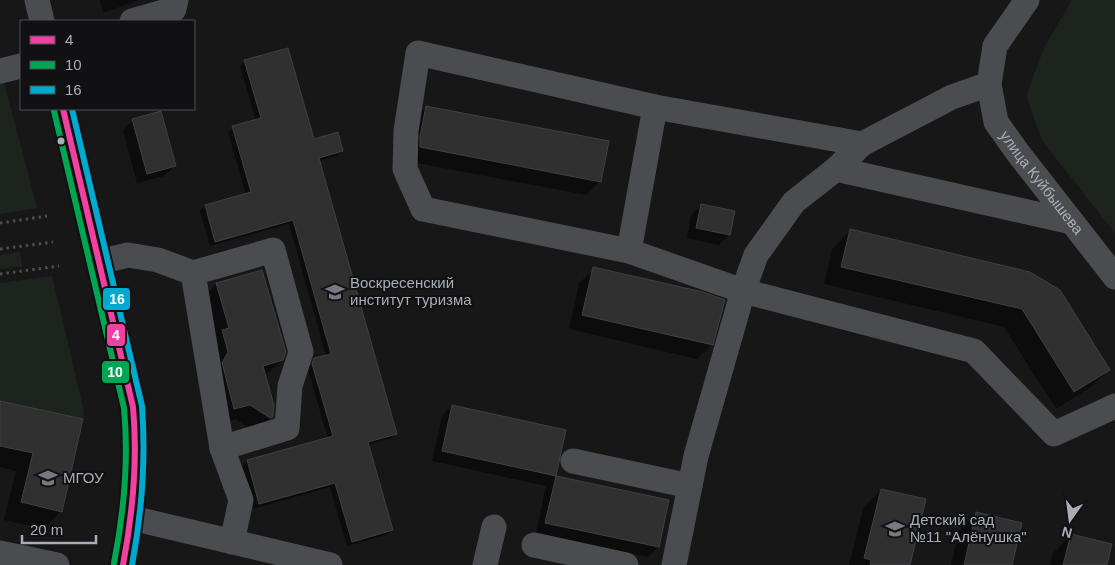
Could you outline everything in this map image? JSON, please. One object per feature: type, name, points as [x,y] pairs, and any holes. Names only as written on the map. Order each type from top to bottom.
[{"type":"street","points":[[37,0],[42,20]]},
{"type":"street","points":[[136,20],[174,9],[176,0]]},
{"type":"street","name":"улица Куйбышева","points":[[1028,0],[995,46],[989,84],[996,122],[1115,277]]},
{"type":"street","points":[[862,144],[655,106],[418,53],[406,131],[405,169],[424,209],[629,251],[743,291],[974,351],[1054,434],[1115,406]]},
{"type":"street","points":[[0,71],[20,66]]},
{"type":"street","points":[[674,565],[696,456],[743,291],[756,254],[794,202],[836,169],[862,144],[952,97],[989,84]]},
{"type":"street","points":[[629,251],[655,106]]},
{"type":"street","points":[[63,110],[133,408],[136,438],[135,494],[123,565]]},
{"type":"street","points":[[836,169],[1072,222]]},
{"type":"street","points":[[99,262],[128,255],[158,260],[193,274],[273,250],[301,352],[290,386],[287,428],[222,448]]},
{"type":"street","points":[[193,274],[222,448],[241,500],[232,542]]},
{"type":"street","points":[[573,461],[690,486]]},
{"type":"street","points":[[132,518],[232,542],[293,561],[330,565]]},
{"type":"street","points":[[485,565],[494,528]]},
{"type":"street","points":[[534,545],[626,565]]},
{"type":"street","points":[[0,553],[57,565]]},
{"type":"path","points":[[0,223],[47,216]]},
{"type":"path","points":[[0,249],[53,242]]},
{"type":"path","points":[[0,274],[59,266]]},
{"type":"shaded area","points":[[1072,0],[1115,0],[1115,233],[1043,142],[1026,96],[1044,48]]},
{"type":"shaded area","points":[[3,78],[37,208],[0,214],[0,79]]},
{"type":"shaded area","points":[[20,252],[22,266],[0,269],[0,255]]},
{"type":"shaded area","points":[[52,276],[84,411],[83,419],[0,401],[0,283]]},
{"type":"building","name":"Воскресенский институт туризма","points":[[288,48],[314,139],[338,132],[343,151],[319,158],[397,434],[368,442],[393,530],[352,542],[335,483],[259,504],[247,460],[333,436],[312,364],[314,358],[331,354],[293,220],[215,242],[205,205],[251,192],[232,126],[261,118],[244,60]]},
{"type":"building","points":[[426,106],[609,141],[601,182],[420,147],[420,136]]},
{"type":"building","points":[[161,111],[176,166],[147,174],[132,119]]},
{"type":"building","points":[[701,204],[735,211],[730,235],[696,228]]},
{"type":"building","points":[[850,229],[1030,272],[1060,290],[1110,370],[1074,392],[1022,309],[841,267]]},
{"type":"building","points":[[593,267],[703,292],[725,300],[713,345],[582,315]]},
{"type":"building","points":[[262,270],[286,352],[283,360],[263,366],[274,405],[273,417],[270,418],[250,405],[234,409],[222,363],[228,352],[222,330],[229,328],[216,283]]},
{"type":"building","name":"МГОУ","points":[[0,401],[83,419],[62,512],[21,502],[33,453],[0,446]]},
{"type":"building","points":[[452,405],[566,430],[556,476],[442,451]]},
{"type":"building","points":[[556,476],[669,500],[659,547],[545,523]]},
{"type":"building","name":"Детский сад №11 \"Алёнушка\"","points":[[881,489],[926,499],[910,565],[870,565],[871,560],[864,558]]},
{"type":"building","name":"Детский сад №11 \"Алёнушка\"","points":[[976,512],[1022,523],[1012,565],[964,565]]},
{"type":"building","name":"Детский сад №11 \"Алёнушка\"","points":[[1071,534],[1112,544],[1107,565],[1063,565]]},
{"type":"transit line","name":"4","points":[[63,110],[133,407],[134,486],[123,565]]},
{"type":"transit line","name":"16","points":[[72,110],[142,406],[144,446],[142,486],[132,565]]},
{"type":"transit line","name":"10","points":[[54,111],[124,408],[125,486],[114,563]]},
{"type":"place","name":"Воскресенский институт туризма","points":[[335,292]]},
{"type":"place","name":"МГОУ","points":[[48,478]]},
{"type":"place","name":"Детский сад №11 \"Алёнушка\"","points":[[895,529]]}]
